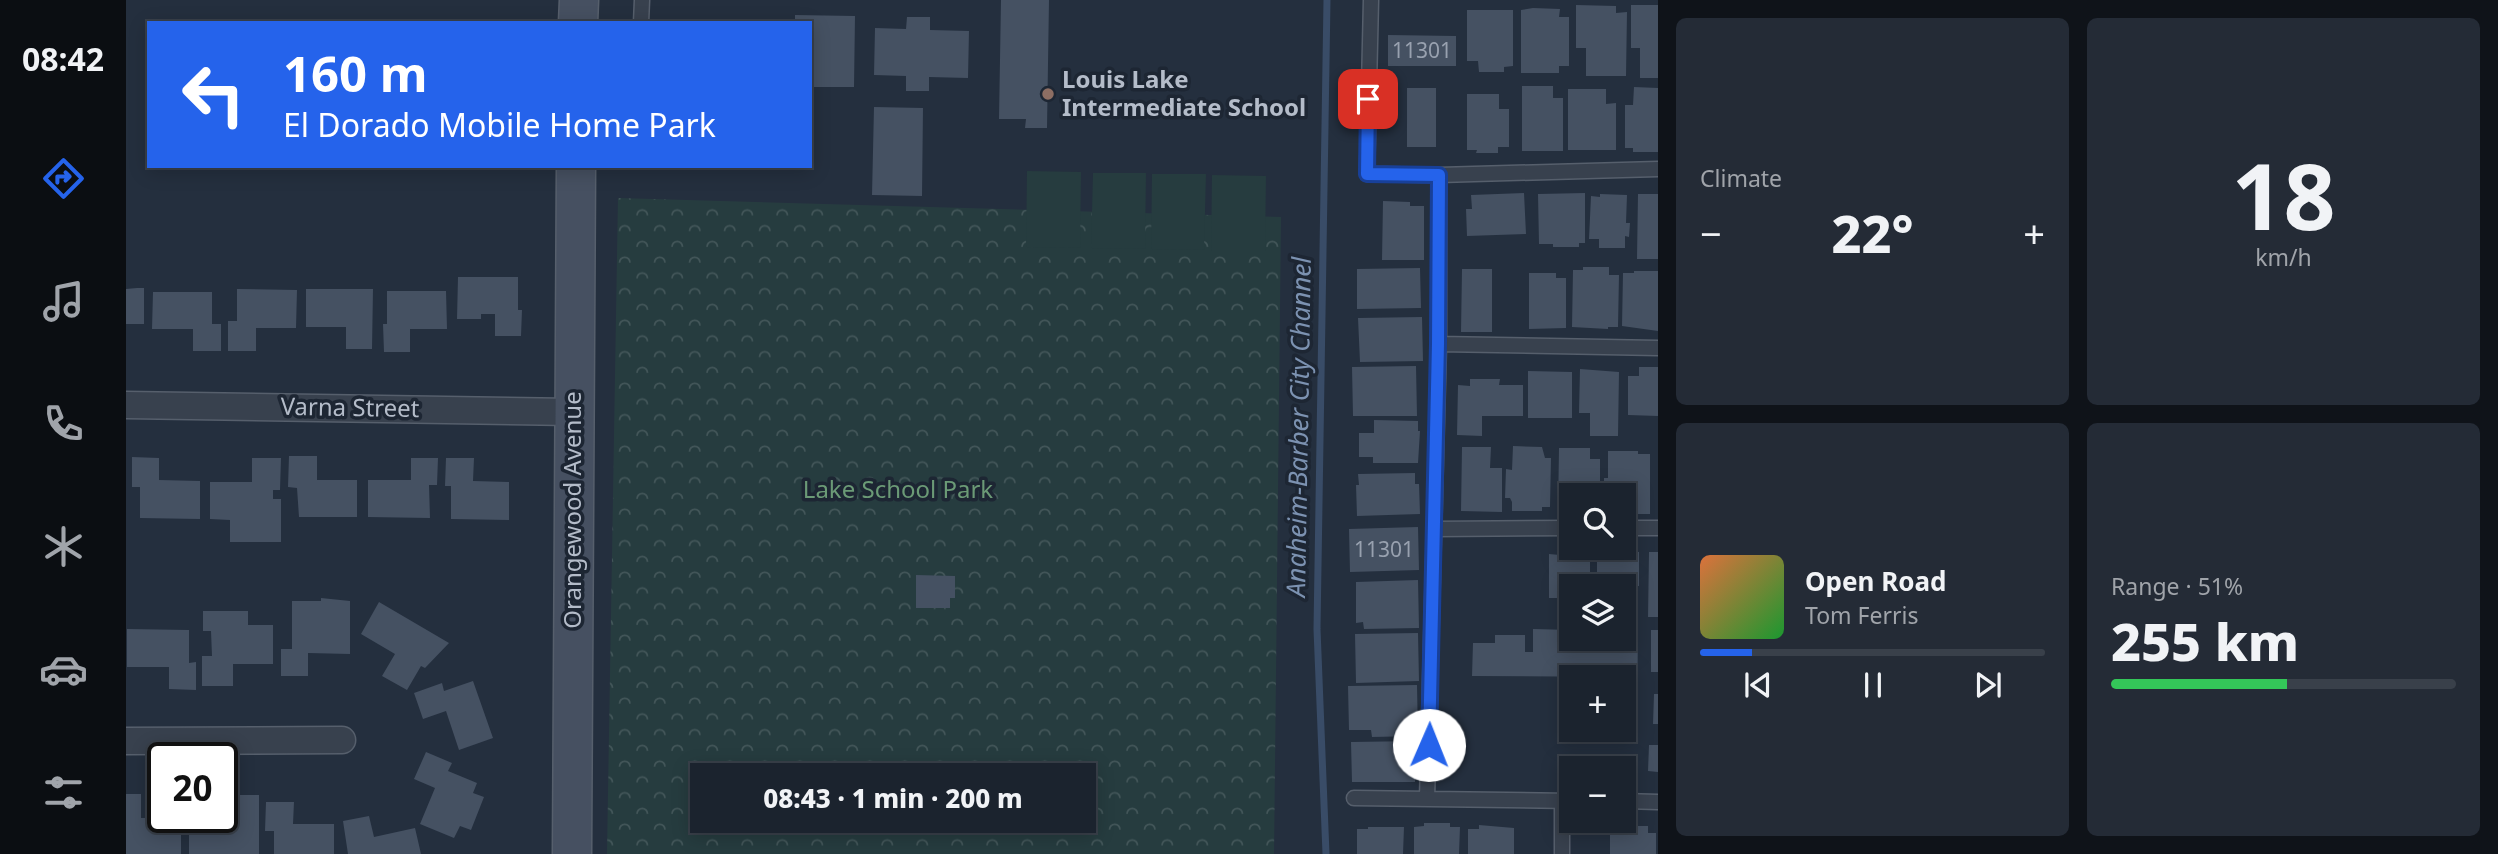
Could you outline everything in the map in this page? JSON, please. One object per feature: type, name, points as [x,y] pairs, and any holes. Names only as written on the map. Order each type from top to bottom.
[{"type":"main road","points":[[578,21],[579,0]]},
{"type":"main road","name":"Orangewood Avenue","points":[[572,854],[576,168]]},
{"type":"street","name":"Varna Street","points":[[126,405],[573,412]]},
{"type":"street","points":[[126,741],[342,740]]},
{"type":"lane","points":[[641,21],[642,0]]},
{"type":"lane","points":[[1371,0],[1367,174],[1439,175],[1658,169]]},
{"type":"lane","points":[[1427,799],[1435,529],[1439,175]]},
{"type":"lane","points":[[1438,344],[1658,348]]},
{"type":"lane","points":[[1435,529],[1559,528]]},
{"type":"lane","points":[[1636,528],[1658,528]]},
{"type":"lane","points":[[1354,798],[1559,801]]},
{"type":"lane","points":[[1636,801],[1658,802]]},
{"type":"lane","points":[[1562,854],[1564,833]]},
{"type":"green space","points":[[1027,171],[1081,172],[1080,248],[1026,247]]},
{"type":"green space","points":[[1093,173],[1146,173],[1145,249],[1091,248]]},
{"type":"green space","points":[[1152,174],[1206,174],[1204,250],[1151,249]]},
{"type":"green space","points":[[1212,175],[1266,176],[1265,251],[1211,251]]},
{"type":"green space","name":"Lake School Park","points":[[618,198],[1281,217],[1274,854],[607,854]]},
{"type":"building","points":[[1001,0],[1049,0],[1047,128],[1025,128],[1026,119],[999,119]]},
{"type":"building","points":[[1576,5],[1616,6],[1616,13],[1627,12],[1626,76],[1586,76],[1586,48],[1576,48]]},
{"type":"building","points":[[1631,5],[1658,5],[1658,78],[1640,78],[1640,48],[1631,48]]},
{"type":"building","points":[[1560,9],[1559,17],[1569,17],[1569,66],[1559,66],[1559,73],[1521,73],[1521,10]]},
{"type":"building","points":[[1467,10],[1513,10],[1513,66],[1504,67],[1504,72],[1479,72],[1478,61],[1467,61]]},
{"type":"building","points":[[795,15],[855,16],[854,87],[812,87],[812,21],[795,21]]},
{"type":"building","points":[[907,17],[930,17],[930,30],[969,31],[968,78],[929,77],[929,91],[906,91],[906,76],[874,75],[875,28],[906,29]]},
{"type":"building","points":[[1388,35],[1456,36],[1456,66],[1388,66]]},
{"type":"building","points":[[1522,86],[1553,86],[1553,98],[1563,98],[1563,151],[1522,151]]},
{"type":"building","points":[[1634,87],[1658,88],[1658,152],[1633,152],[1633,148],[1625,148],[1625,105],[1633,105]]},
{"type":"building","points":[[1407,88],[1436,88],[1436,147],[1407,147]]},
{"type":"building","points":[[1568,89],[1606,89],[1606,104],[1616,103],[1616,150],[1568,150]]},
{"type":"building","points":[[1467,94],[1499,94],[1499,109],[1509,109],[1509,147],[1498,147],[1498,153],[1476,153],[1477,150],[1467,150]]},
{"type":"building","points":[[874,107],[923,108],[922,196],[872,195]]},
{"type":"building","points":[[1524,193],[1526,234],[1467,236],[1466,209],[1472,209],[1471,195]]},
{"type":"building","points":[[1585,193],[1585,243],[1579,243],[1579,247],[1539,244],[1538,194]]},
{"type":"building","points":[[1600,194],[1627,195],[1626,223],[1630,223],[1629,237],[1625,236],[1625,248],[1599,248],[1599,239],[1589,239],[1591,196],[1600,197]]},
{"type":"building","points":[[1638,194],[1658,194],[1658,259],[1637,259]]},
{"type":"building","points":[[1383,201],[1410,202],[1410,206],[1424,206],[1424,260],[1382,260]]},
{"type":"building","points":[[1583,267],[1609,267],[1609,275],[1619,275],[1618,327],[1572,327],[1573,270],[1583,270]]},
{"type":"building","points":[[1420,268],[1421,308],[1357,309],[1357,269]]},
{"type":"building","points":[[1462,269],[1492,269],[1492,332],[1461,332]]},
{"type":"building","points":[[1658,271],[1658,331],[1622,326],[1623,273]]},
{"type":"building","points":[[1529,273],[1556,273],[1556,278],[1566,278],[1566,328],[1529,329]]},
{"type":"building","points":[[458,277],[518,277],[518,310],[522,310],[521,336],[495,336],[495,314],[481,314],[481,319],[457,319]]},
{"type":"building","points":[[144,288],[144,324],[126,324],[126,289]]},
{"type":"building","points":[[237,289],[297,290],[296,328],[256,328],[256,351],[228,351],[228,321],[237,321]]},
{"type":"building","points":[[306,289],[373,289],[372,349],[346,349],[346,327],[306,327]]},
{"type":"building","points":[[387,291],[446,291],[447,329],[410,329],[410,352],[384,352],[383,324],[387,324]]},
{"type":"building","points":[[153,292],[212,292],[212,324],[221,324],[221,351],[193,351],[193,329],[152,329]]},
{"type":"building","points":[[1422,317],[1423,361],[1360,362],[1358,318]]},
{"type":"building","points":[[1416,366],[1417,416],[1353,416],[1352,367]]},
{"type":"building","points":[[1639,367],[1658,367],[1658,416],[1628,415],[1628,376],[1639,376]]},
{"type":"building","points":[[1580,369],[1619,372],[1618,436],[1590,436],[1590,413],[1579,413]]},
{"type":"building","points":[[1528,371],[1572,372],[1572,418],[1528,418]]},
{"type":"building","points":[[1470,379],[1500,379],[1499,385],[1523,385],[1523,416],[1482,416],[1482,436],[1457,435],[1458,385],[1470,386]]},
{"type":"building","points":[[1374,420],[1418,421],[1418,463],[1373,463],[1373,457],[1359,457],[1359,433],[1374,433]]},
{"type":"building","points":[[1513,446],[1542,447],[1545,458],[1551,458],[1550,507],[1542,507],[1542,511],[1512,511],[1510,498],[1505,498],[1506,469],[1512,470]]},
{"type":"building","points":[[1462,447],[1491,447],[1490,468],[1502,468],[1502,512],[1461,511]]},
{"type":"building","points":[[1559,448],[1590,448],[1590,459],[1600,459],[1600,483],[1559,483],[1558,512]]},
{"type":"building","points":[[1608,451],[1638,451],[1638,454],[1650,454],[1650,514],[1636,514],[1636,483],[1604,483],[1604,478],[1608,478]]},
{"type":"building","points":[[289,456],[317,456],[317,480],[357,480],[357,517],[299,517],[297,488],[288,487]]},
{"type":"building","points":[[132,457],[159,458],[159,480],[200,481],[200,519],[140,518],[140,487],[132,487]]},
{"type":"building","points":[[252,458],[281,458],[280,490],[273,490],[273,499],[281,499],[281,542],[230,542],[230,520],[210,519],[210,482],[252,482]]},
{"type":"building","points":[[411,458],[438,458],[437,485],[429,485],[430,518],[368,517],[368,480],[411,480]]},
{"type":"building","points":[[446,458],[474,458],[473,481],[509,482],[509,520],[451,519],[451,486],[445,486]]},
{"type":"building","points":[[1415,473],[1415,484],[1419,484],[1420,514],[1357,516],[1358,474]]},
{"type":"building","points":[[1418,527],[1419,570],[1350,572],[1349,529]]},
{"type":"building","points":[[1636,552],[1639,552],[1639,586],[1636,586],[1636,574],[1597,574],[1597,560],[1636,560]]},
{"type":"building","points":[[1649,552],[1658,552],[1658,617],[1648,617]]},
{"type":"building","points":[[1549,554],[1559,555],[1559,560],[1590,560],[1590,574],[1559,574],[1559,598],[1549,598]]},
{"type":"building","points":[[916,575],[955,576],[955,598],[950,598],[950,608],[916,608]]},
{"type":"building","points":[[1418,580],[1419,628],[1364,629],[1363,622],[1356,623],[1356,582]]},
{"type":"building","points":[[321,598],[350,601],[350,654],[308,653],[308,676],[281,676],[281,649],[292,649],[292,601],[321,601]]},
{"type":"building","points":[[379,602],[449,643],[425,668],[421,666],[407,690],[382,676],[395,654],[361,634]]},
{"type":"building","points":[[203,611],[248,611],[248,625],[273,625],[273,664],[233,664],[233,686],[202,686],[202,656],[212,656],[211,631],[203,631]]},
{"type":"building","points":[[127,629],[189,630],[189,663],[196,662],[196,690],[169,689],[169,667],[127,667]]},
{"type":"building","points":[[1533,629],[1559,630],[1559,651],[1636,651],[1638,630],[1637,722],[1636,665],[1559,665],[1559,677],[1472,676],[1473,643],[1495,643],[1495,635],[1525,635],[1525,652],[1533,652]]},
{"type":"building","points":[[1651,630],[1658,630],[1658,672],[1651,672]]},
{"type":"building","points":[[1418,633],[1419,681],[1356,683],[1355,634]]},
{"type":"building","points":[[473,681],[493,738],[459,750],[446,711],[423,719],[414,693],[442,683],[444,691]]},
{"type":"building","points":[[1417,685],[1418,736],[1372,737],[1371,730],[1349,730],[1348,686]]},
{"type":"building","points":[[1654,694],[1658,694],[1658,724],[1653,724]]},
{"type":"building","points":[[1417,741],[1418,770],[1415,770],[1415,782],[1352,782],[1351,742]]},
{"type":"building","points":[[1649,745],[1658,745],[1658,772],[1648,771]]},
{"type":"building","points":[[426,752],[452,763],[448,771],[477,783],[473,793],[484,797],[471,830],[460,826],[454,838],[420,824],[435,788],[414,779]]},
{"type":"building","points":[[126,794],[141,794],[141,818],[147,818],[147,833],[181,833],[181,854],[126,854]]},
{"type":"building","points":[[238,795],[259,795],[259,854],[189,854],[189,833],[238,833]]},
{"type":"building","points":[[266,802],[294,802],[293,824],[334,824],[334,854],[274,854],[274,831],[265,831]]},
{"type":"building","points":[[369,816],[374,837],[415,828],[421,854],[348,854],[343,821]]},
{"type":"building","points":[[1424,823],[1450,823],[1450,827],[1460,827],[1459,854],[1414,854],[1414,827],[1424,826]]},
{"type":"building","points":[[1479,825],[1514,828],[1514,854],[1468,854],[1468,829],[1479,829]]},
{"type":"building","points":[[1636,826],[1648,826],[1648,833],[1656,833],[1656,854],[1610,854],[1610,833],[1636,833]]},
{"type":"building","points":[[1404,827],[1403,854],[1357,854],[1357,829]]},
{"type":"waterway","name":"Anaheim-Barber City Channel","points":[[1326,854],[1317,629],[1327,0]]},
{"type":"place","name":"Louis Lake Intermediate School","points":[[1048,94]]},
{"type":"route","points":[[1368,99],[1367,174],[1439,175],[1435,529],[1429,745]]}]
